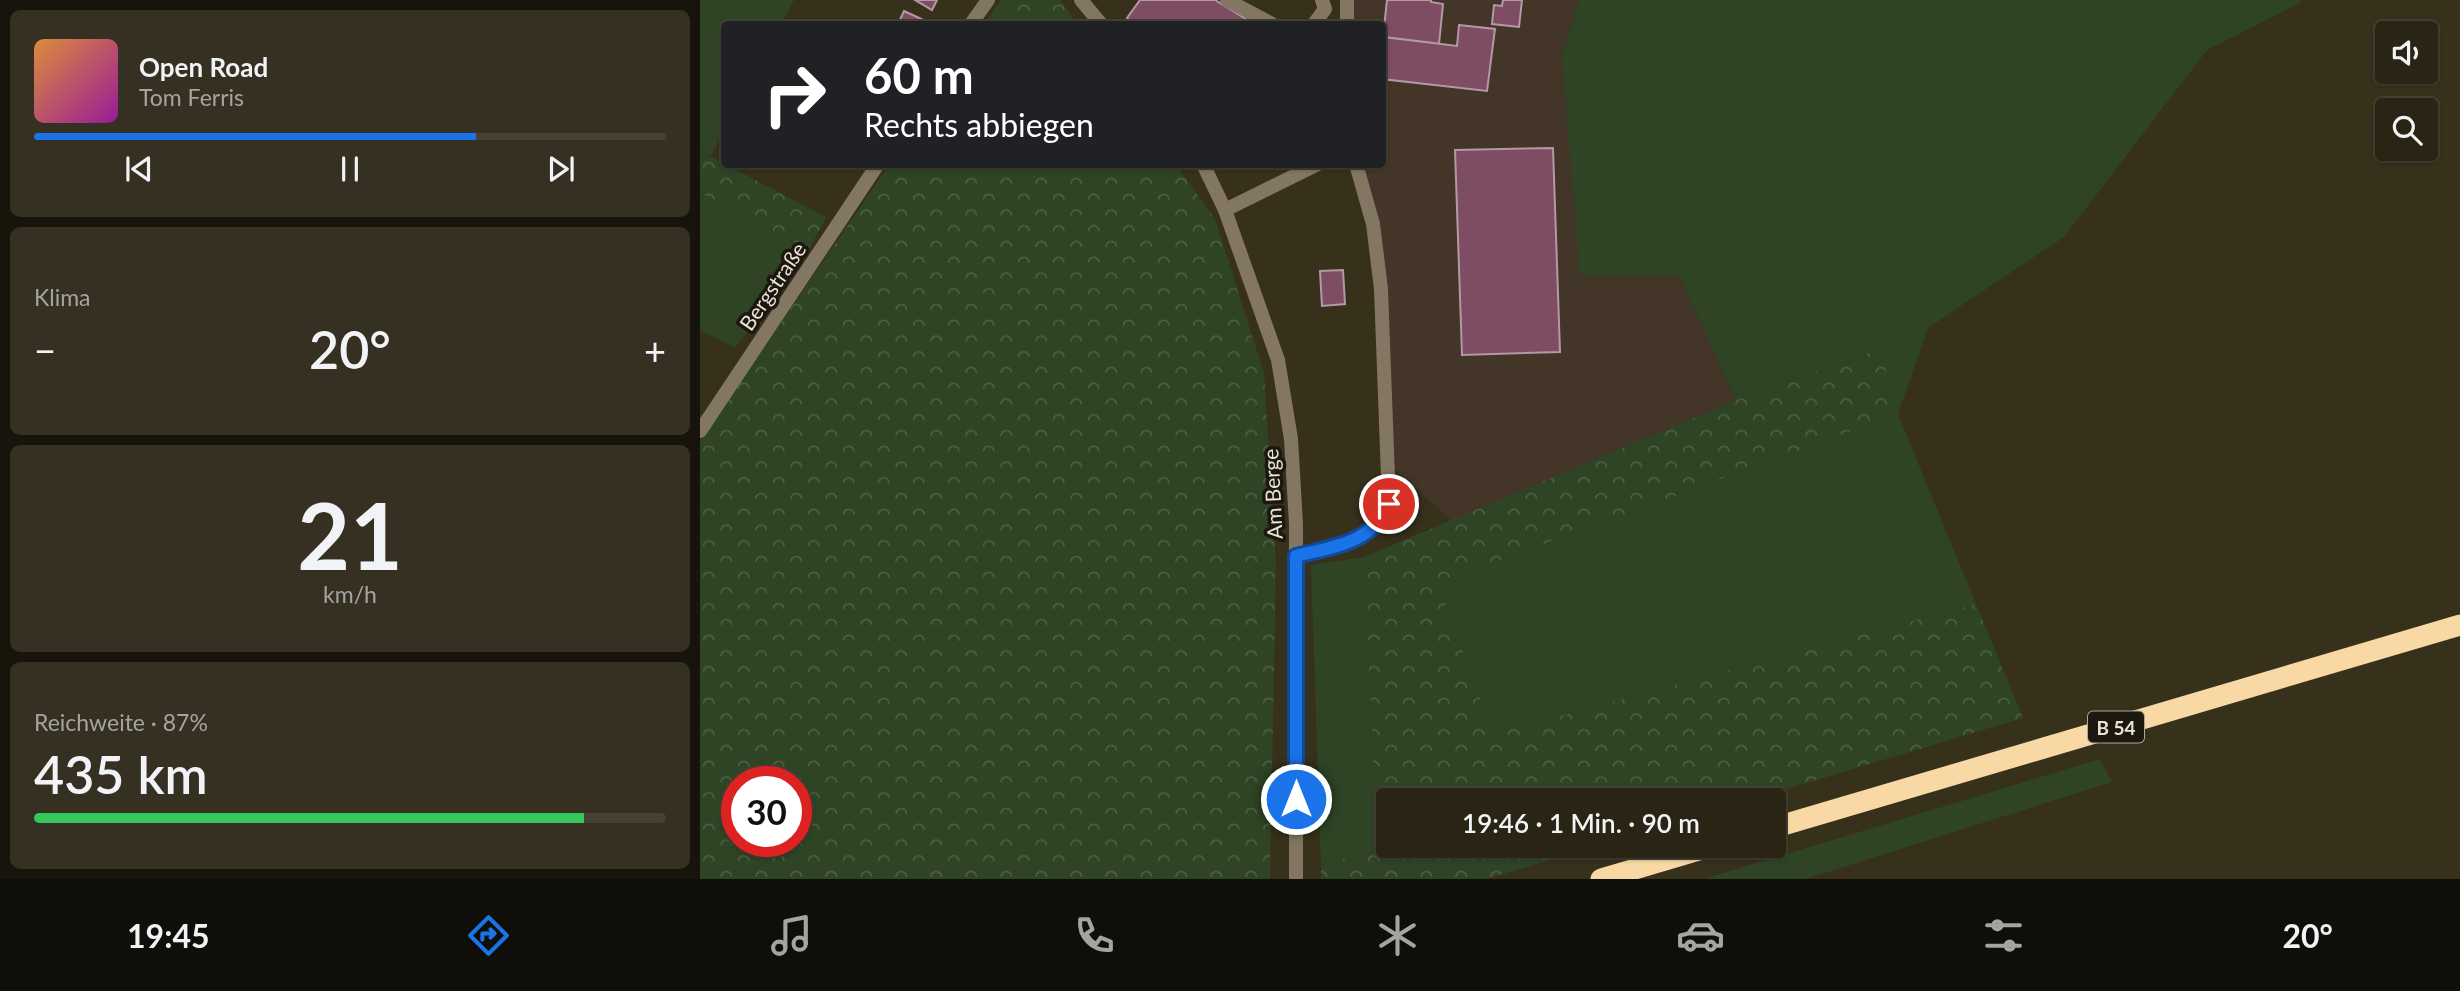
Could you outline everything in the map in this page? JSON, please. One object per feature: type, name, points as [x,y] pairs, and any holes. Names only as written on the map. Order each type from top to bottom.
[{"type":"highway","name":"B 54","points":[[1786,824],[2460,625]]},
{"type":"highway","points":[[1601,879],[1672,858]]},
{"type":"street","points":[[973,21],[988,0]]},
{"type":"street","points":[[1081,0],[1098,21]]},
{"type":"street","points":[[1227,0],[1266,21]]},
{"type":"street","points":[[1316,21],[1324,4],[1347,3],[1348,21]]},
{"type":"street","name":"Bergstraße","points":[[700,431],[875,168]]},
{"type":"street","name":"Am Berge","points":[[1205,168],[1225,210],[1278,359],[1291,439],[1296,556],[1296,879]]},
{"type":"street","points":[[1225,210],[1310,168]]},
{"type":"street","points":[[1296,556],[1352,542],[1370,531],[1381,520],[1389,504],[1381,289],[1373,224],[1357,168]]},
{"type":"shaded area","points":[[1347,0],[1579,0],[1562,57],[1679,275],[1736,400],[1452,521],[1389,464],[1381,289],[1357,168],[1386,168],[1386,21],[1347,21]]},
{"type":"green space","points":[[700,0],[794,0],[783,21],[721,21],[721,136],[711,156],[700,151]]},
{"type":"green space","points":[[1001,0],[1060,0],[1076,21],[986,21]]},
{"type":"green space","points":[[1579,0],[2302,0],[2207,50],[2064,237],[1928,328],[1898,414],[1880,349],[1736,400],[1679,275],[1580,275],[1562,57]]},
{"type":"green space","points":[[700,151],[721,162],[721,168],[732,168],[826,217],[809,250],[700,193]]},
{"type":"green space","points":[[887,168],[1178,168],[1215,219],[1264,373],[1276,564],[1270,879],[700,879],[700,441]]},
{"type":"green space","points":[[700,193],[809,250],[735,348],[700,330]]},
{"type":"green space","points":[[1880,349],[1898,414],[1438,583],[1493,734],[1976,604],[2023,718],[1786,789],[1376,788],[1376,827],[1364,557],[1736,400]]},
{"type":"green space","points":[[1898,414],[1976,604],[1493,735],[1438,583]]},
{"type":"green space","points":[[1364,557],[1376,827],[1376,850],[1321,865],[1311,565]]},
{"type":"green space","points":[[2100,759],[2112,782],[1806,879],[1704,879],[1773,858],[1786,858],[1786,854]]},
{"type":"green space","points":[[1376,850],[1376,858],[1556,858],[1487,879],[1321,879],[1321,865]]},
{"type":"building","points":[[915,0],[937,0],[932,10]]},
{"type":"building","points":[[1140,0],[1215,0],[1249,21],[1132,21],[1127,18]]},
{"type":"building","points":[[1387,0],[1431,0],[1443,4],[1439,44],[1386,37]]},
{"type":"building","points":[[1503,0],[1522,0],[1519,27],[1492,24],[1494,5],[1502,6]]},
{"type":"building","points":[[904,11],[926,21],[899,21]]},
{"type":"building","points":[[1459,25],[1495,29],[1487,91],[1386,79],[1386,37],[1457,46]]},
{"type":"building","points":[[1553,148],[1560,352],[1462,355],[1455,150]]},
{"type":"building","points":[[1343,270],[1345,304],[1322,306],[1320,271]]},
{"type":"route","points":[[1296,799],[1296,556],[1352,542],[1370,531],[1381,520],[1389,504]]}]
